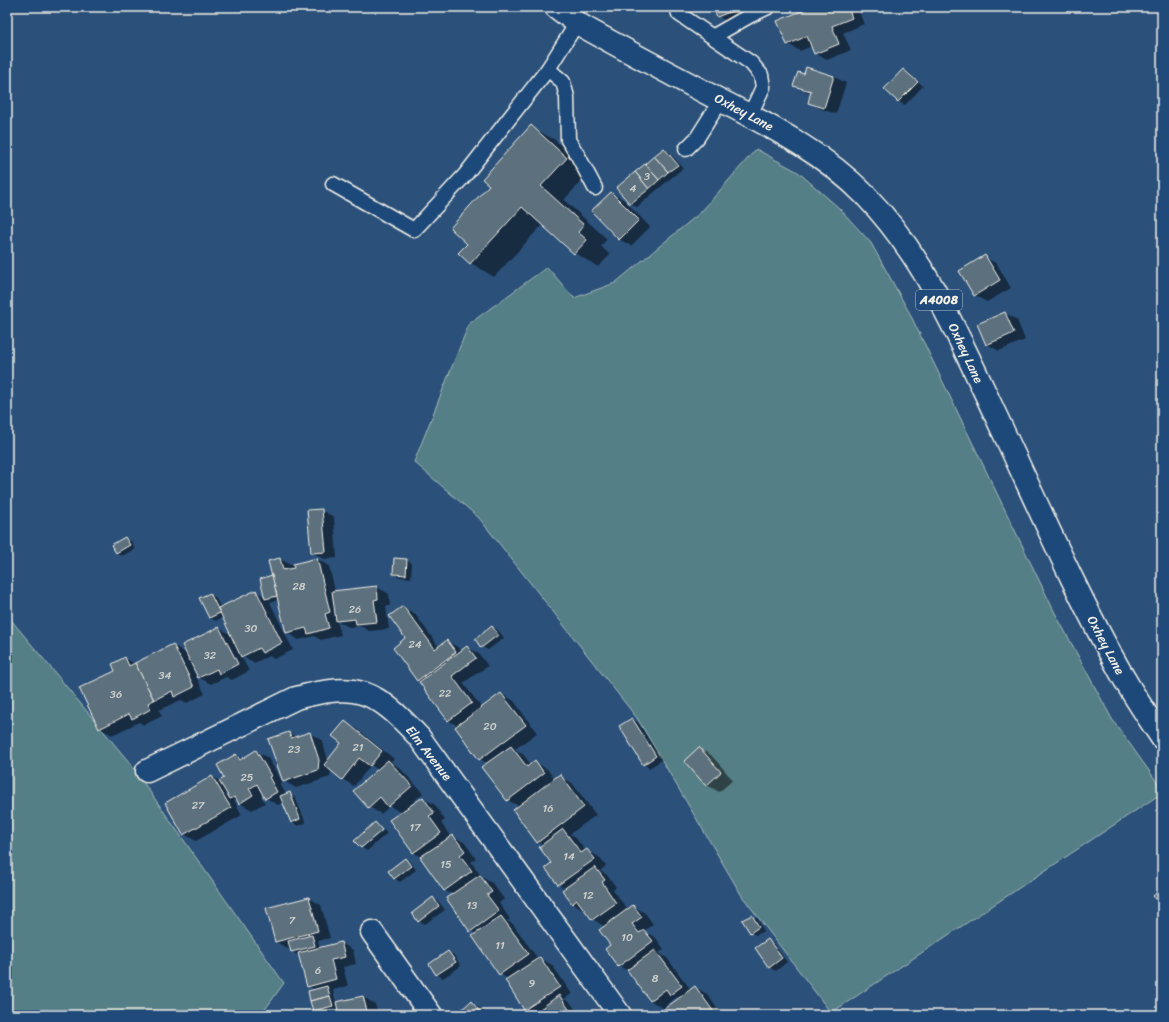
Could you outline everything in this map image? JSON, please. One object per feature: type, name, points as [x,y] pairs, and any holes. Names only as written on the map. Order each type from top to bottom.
[{"type":"main road","name":"Oxhey Lane","points":[[556,7],[576,23],[792,138],[831,165],[864,195],[892,226],[918,263],[951,321],[1098,631],[1122,676],[1162,738]]},
{"type":"main road","name":"Elm Avenue","points":[[147,771],[296,698],[316,692],[335,690],[353,690],[368,694],[398,714],[419,737],[620,1015]]},
{"type":"main road","points":[[372,932],[431,1015]]},
{"type":"lane","points":[[677,7],[679,14],[714,36],[751,63],[762,75],[763,86],[750,115]]},
{"type":"lane","points":[[714,36],[768,7]]},
{"type":"lane","points":[[333,184],[414,230],[465,175],[548,69],[576,23]]},
{"type":"lane","points":[[548,69],[563,82],[567,98],[568,140],[595,188]]},
{"type":"lane","points":[[686,149],[697,138],[721,100]]},
{"type":"green space","points":[[756,149],[798,172],[839,208],[871,243],[909,312],[1054,611],[1112,719],[1162,789],[1162,793],[831,1013],[742,896],[637,718],[479,518],[414,462],[469,324],[547,267],[574,298],[615,283],[701,212]]},
{"type":"green space","points":[[7,615],[129,762],[284,983],[261,1015],[7,1015]]},
{"type":"building","points":[[713,7],[742,7],[717,17]]},
{"type":"building","points":[[811,7],[848,7],[852,18],[832,26],[839,44],[814,54],[807,36],[787,45],[777,21]]},
{"type":"building","points":[[806,67],[834,76],[824,108],[808,103],[811,91],[793,86],[798,72],[804,74]]},
{"type":"building","points":[[903,69],[918,82],[898,102],[884,89]]},
{"type":"building","points":[[531,125],[567,158],[541,186],[584,225],[578,232],[587,240],[574,254],[522,207],[470,264],[458,253],[467,244],[450,228],[489,185],[482,179]]},
{"type":"building","points":[[664,148],[678,165],[668,172],[654,156]]},
{"type":"building","points":[[654,156],[668,172],[659,180],[645,164]]},
{"type":"building","points":[[645,164],[659,180],[649,189],[635,172]]},
{"type":"building","points":[[635,172],[649,189],[630,204],[616,188]]},
{"type":"building","points":[[611,192],[639,220],[619,240],[591,211]]},
{"type":"building","points":[[985,255],[1000,280],[974,296],[959,271]]},
{"type":"building","points":[[1005,312],[1014,333],[986,345],[977,324]]},
{"type":"building","points":[[322,509],[326,552],[311,553],[307,510]]},
{"type":"building","points":[[125,537],[130,545],[116,553],[111,545]]},
{"type":"building","points":[[280,558],[283,570],[294,568],[293,564],[317,558],[330,612],[325,614],[329,628],[308,634],[306,628],[286,633],[268,561]]},
{"type":"building","points":[[394,558],[407,559],[406,575],[393,574]]},
{"type":"building","points":[[272,575],[277,596],[265,599],[260,579]]},
{"type":"building","points":[[377,586],[378,599],[374,600],[377,622],[356,624],[355,619],[336,621],[332,591]]},
{"type":"building","points":[[256,590],[282,643],[262,653],[259,648],[241,657],[218,608]]},
{"type":"building","points":[[210,593],[220,613],[209,618],[199,598]]},
{"type":"building","points":[[403,606],[435,649],[447,640],[456,652],[417,681],[393,648],[405,638],[389,616]]},
{"type":"building","points":[[492,626],[498,635],[481,648],[475,639]]},
{"type":"building","points":[[219,627],[238,664],[219,674],[217,669],[198,678],[182,645]]},
{"type":"building","points":[[173,644],[194,687],[174,697],[172,691],[154,700],[135,663]]},
{"type":"building","points":[[467,646],[476,658],[452,676],[472,703],[448,721],[419,682]]},
{"type":"building","points":[[125,657],[129,666],[135,663],[154,700],[148,703],[151,709],[132,719],[129,714],[99,729],[79,688],[115,671],[112,664]]},
{"type":"building","points":[[501,693],[526,725],[479,760],[455,727]]},
{"type":"building","points":[[632,718],[656,756],[643,765],[619,726]]},
{"type":"building","points":[[345,721],[382,751],[370,766],[359,758],[342,780],[324,765],[341,743],[332,736]]},
{"type":"building","points":[[289,732],[291,738],[310,732],[319,760],[318,770],[283,782],[268,739]]},
{"type":"building","points":[[511,746],[527,767],[535,760],[544,773],[507,801],[481,767]]},
{"type":"building","points":[[699,747],[721,772],[706,786],[684,761]]},
{"type":"building","points":[[256,750],[271,776],[269,777],[277,792],[265,799],[257,784],[249,789],[253,795],[239,804],[235,797],[230,799],[219,781],[224,778],[217,765],[236,754],[240,760]]},
{"type":"building","points":[[388,760],[412,786],[388,807],[380,797],[368,808],[353,791]]},
{"type":"building","points":[[560,774],[584,807],[537,843],[513,810]]},
{"type":"building","points":[[212,776],[231,808],[183,835],[165,803]]},
{"type":"building","points":[[290,792],[300,819],[291,823],[280,796]]},
{"type":"building","points":[[423,797],[434,813],[429,816],[441,833],[413,853],[389,820]]},
{"type":"building","points":[[375,822],[382,830],[361,848],[354,841]]},
{"type":"building","points":[[563,829],[581,853],[587,849],[595,859],[558,885],[545,868],[551,863],[539,847]]},
{"type":"building","points":[[453,835],[465,851],[460,855],[472,871],[444,891],[420,857]]},
{"type":"building","points":[[405,858],[411,866],[394,879],[388,871]]},
{"type":"building","points":[[595,867],[605,880],[602,882],[616,903],[592,920],[577,900],[572,904],[562,890]]},
{"type":"building","points":[[480,875],[492,892],[487,895],[499,911],[470,932],[446,898]]},
{"type":"building","points":[[1162,888],[1162,906],[1153,896]]},
{"type":"building","points":[[309,897],[318,931],[275,942],[266,908]]},
{"type":"building","points":[[433,897],[439,906],[418,922],[412,913]]},
{"type":"building","points":[[633,905],[642,917],[632,924],[639,933],[644,930],[653,941],[618,967],[605,949],[610,945],[599,930]]},
{"type":"building","points":[[752,915],[759,927],[750,933],[742,920]]},
{"type":"building","points":[[501,916],[529,954],[499,975],[472,936]]},
{"type":"building","points":[[312,935],[315,946],[291,952],[288,941]]},
{"type":"building","points":[[768,939],[782,958],[769,968],[755,948]]},
{"type":"building","points":[[341,942],[345,957],[331,960],[336,979],[307,987],[298,953]]},
{"type":"building","points":[[655,950],[682,986],[670,995],[666,989],[650,1001],[627,970]]},
{"type":"building","points":[[448,951],[456,962],[436,975],[429,964]]},
{"type":"building","points":[[540,957],[560,987],[524,1010],[505,980]]},
{"type":"building","points":[[327,986],[330,996],[310,1001],[308,991]]},
{"type":"building","points":[[695,986],[716,1015],[656,1015]]},
{"type":"building","points":[[559,995],[573,1015],[532,1015]]},
{"type":"building","points":[[330,996],[333,1006],[313,1011],[310,1001]]},
{"type":"building","points":[[363,996],[368,1015],[339,1015],[336,1002]]},
{"type":"building","points":[[471,1001],[483,1015],[456,1015]]}]
